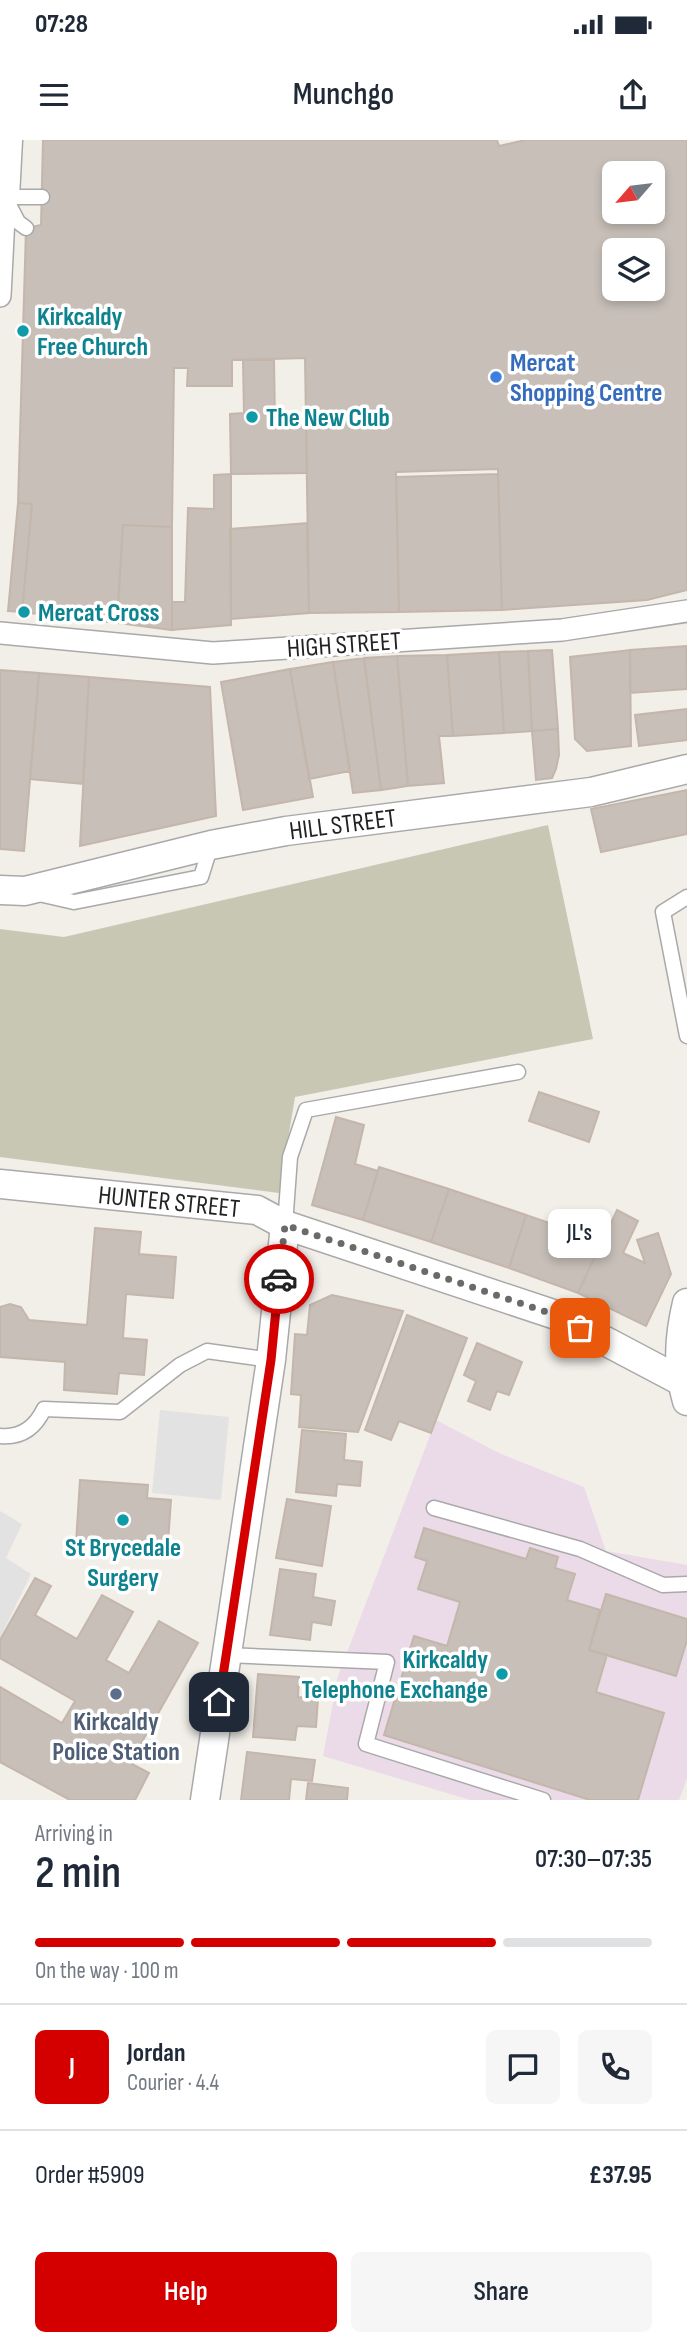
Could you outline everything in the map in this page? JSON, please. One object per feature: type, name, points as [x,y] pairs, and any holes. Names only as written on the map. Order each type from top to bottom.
[{"type":"street","points":[[0,296],[8,140]]},
{"type":"street","name":"HIGH STREET","points":[[0,633],[213,653],[562,630],[687,611]]},
{"type":"street","name":"HILL STREET","points":[[12,890],[286,831],[591,792],[687,769]]},
{"type":"street","name":"HUNTER STREET","points":[[0,1184],[257,1210],[285,1225],[556,1315],[684,1391]]},
{"type":"street","points":[[205,1800],[271,1360],[285,1225]]},
{"type":"street","points":[[684,1391],[679,1342],[687,1303]]},
{"type":"lane","points":[[26,228],[18,222],[5,197],[42,197]]},
{"type":"lane","points":[[687,897],[663,912],[687,1036]]},
{"type":"lane","points":[[285,1225],[290,1157],[306,1110],[519,1072]]},
{"type":"lane","points":[[0,1437],[13,1438],[37,1425],[44,1409],[120,1412],[180,1365],[207,1351],[271,1360]]},
{"type":"lane","points":[[434,1508],[580,1549],[663,1585],[687,1584]]},
{"type":"lane","points":[[226,1655],[387,1662],[366,1744],[543,1800]]},
{"type":"shaded area","points":[[548,825],[593,1039],[295,1097],[279,1193],[0,1157],[0,929],[64,937]]},
{"type":"shaded area","points":[[160,1410],[229,1417],[221,1500],[152,1493]]},
{"type":"shaded area","points":[[436,1420],[501,1454],[584,1487],[606,1551],[687,1565],[687,1779],[679,1800],[470,1800],[323,1756],[338,1676]]},
{"type":"shaded area","points":[[0,1511],[22,1524],[6,1558],[31,1574],[0,1638]]},
{"type":"building","name":"Mercat Shopping Centre","points":[[43,140],[497,140],[499,146],[525,140],[687,140],[687,590],[647,600],[502,610],[498,469],[396,472],[399,612],[309,613],[305,358],[232,360],[232,386],[187,386],[188,368],[174,368],[172,527],[123,525],[117,623],[22,612],[32,504],[18,503],[26,228],[41,225]]},
{"type":"building","name":"The New Club","points":[[243,360],[274,360],[275,421],[306,420],[307,473],[231,474],[230,414],[244,413]]},
{"type":"building","points":[[231,474],[231,625],[172,630],[172,602],[185,602],[188,508],[214,509],[214,475]]},
{"type":"building","points":[[498,474],[502,610],[399,612],[396,477]]},
{"type":"building","points":[[18,503],[32,504],[22,612],[8,611]]},
{"type":"building","points":[[307,523],[309,613],[231,619],[230,529]]},
{"type":"building","points":[[123,525],[172,527],[172,630],[117,623]]},
{"type":"building","points":[[686,646],[687,689],[630,693],[630,650]]},
{"type":"building","points":[[552,650],[558,729],[532,731],[528,651]]},
{"type":"building","points":[[630,650],[631,746],[587,751],[575,739],[570,657]]},
{"type":"building","points":[[528,651],[532,731],[504,733],[499,652]]},
{"type":"building","points":[[499,652],[504,733],[453,736],[447,655]]},
{"type":"building","points":[[447,655],[453,736],[439,736],[444,783],[408,786],[397,656]]},
{"type":"building","points":[[397,656],[408,786],[381,790],[364,658]]},
{"type":"building","points":[[364,658],[381,790],[353,793],[333,662]]},
{"type":"building","points":[[333,662],[350,771],[309,779],[290,669]]},
{"type":"building","points":[[290,669],[313,797],[243,810],[221,682]]},
{"type":"building","points":[[0,670],[39,673],[24,851],[0,849]]},
{"type":"building","points":[[39,673],[89,677],[83,784],[30,779]]},
{"type":"building","points":[[89,677],[210,687],[216,816],[80,846]]},
{"type":"building","points":[[687,709],[687,740],[639,746],[635,715]]},
{"type":"building","points":[[558,729],[559,755],[556,769],[552,778],[536,780],[532,731]]},
{"type":"building","points":[[687,790],[687,834],[601,852],[591,809]]},
{"type":"building","points":[[539,1092],[599,1112],[589,1142],[529,1121]]},
{"type":"building","points":[[336,1117],[364,1125],[355,1164],[378,1171],[363,1220],[312,1205]]},
{"type":"building","points":[[379,1167],[449,1189],[431,1242],[363,1220]]},
{"type":"building","points":[[449,1189],[526,1215],[509,1268],[431,1242]]},
{"type":"building","points":[[617,1210],[638,1221],[623,1253],[645,1263],[637,1240],[658,1233],[671,1274],[646,1326],[578,1293]]},
{"type":"building","points":[[526,1215],[602,1241],[578,1293],[509,1268]]},
{"type":"building","points":[[95,1228],[141,1232],[139,1254],[176,1257],[173,1298],[126,1294],[123,1338],[147,1340],[144,1375],[119,1373],[117,1394],[64,1390],[65,1362],[0,1357],[0,1307],[10,1304],[21,1307],[29,1320],[87,1325]]},
{"type":"building","points":[[332,1295],[403,1311],[358,1432],[299,1427],[301,1395],[291,1394],[295,1334],[307,1335],[310,1305]]},
{"type":"building","points":[[407,1315],[467,1338],[431,1433],[399,1421],[391,1440],[365,1430]]},
{"type":"building","points":[[477,1343],[522,1362],[509,1395],[497,1391],[490,1410],[468,1401],[476,1381],[464,1375]]},
{"type":"building","points":[[302,1430],[346,1434],[344,1460],[362,1462],[360,1486],[337,1484],[336,1496],[296,1492]]},
{"type":"building","name":"St Brycedale Surgery","points":[[80,1480],[148,1485],[147,1498],[171,1500],[168,1543],[139,1541],[139,1548],[76,1543]]},
{"type":"building","points":[[287,1499],[331,1506],[322,1566],[276,1558]]},
{"type":"building","name":"Kirkcaldy Telephone Exchange","points":[[424,1528],[526,1559],[530,1548],[558,1557],[555,1568],[575,1574],[567,1600],[600,1610],[589,1650],[607,1655],[596,1692],[664,1713],[638,1800],[590,1800],[384,1735],[414,1636],[447,1646],[460,1602],[418,1589],[427,1561],[415,1557]]},
{"type":"building","points":[[280,1569],[316,1574],[313,1597],[335,1601],[331,1625],[312,1622],[310,1640],[270,1635]]},
{"type":"building","name":"Kirkcaldy Police Station","points":[[35,1578],[51,1586],[35,1615],[77,1639],[102,1595],[133,1612],[106,1660],[129,1673],[159,1621],[198,1643],[130,1763],[149,1773],[135,1800],[70,1800],[0,1762],[0,1687],[62,1723],[75,1701],[0,1658],[0,1640]]},
{"type":"building","points":[[606,1594],[687,1619],[687,1640],[676,1676],[589,1650]]},
{"type":"building","points":[[258,1674],[299,1677],[298,1697],[318,1699],[316,1727],[297,1726],[295,1740],[253,1737]]},
{"type":"building","points":[[247,1752],[315,1760],[312,1781],[291,1779],[289,1800],[241,1800]]},
{"type":"building","points":[[308,1783],[348,1788],[347,1800],[306,1800]]},
{"type":"way so far","points":[[279,1279],[285,1225],[556,1315],[580,1328]]},
{"type":"place","name":"Kirkcaldy Free Church","points":[[23,331]]},
{"type":"place","name":"Mercat Shopping Centre","points":[[496,377]]},
{"type":"place","name":"The New Club","points":[[252,417]]},
{"type":"place","name":"Mercat Cross","points":[[24,612]]},
{"type":"place","name":"JL's","points":[[580,1328]]},
{"type":"place","name":"St Brycedale Surgery","points":[[123,1520]]},
{"type":"place","name":"Kirkcaldy Telephone Exchange","points":[[502,1674]]},
{"type":"place","name":"Kirkcaldy Police Station","points":[[116,1694]]},
{"type":"route","points":[[219,1702],[271,1360],[279,1279]]}]
